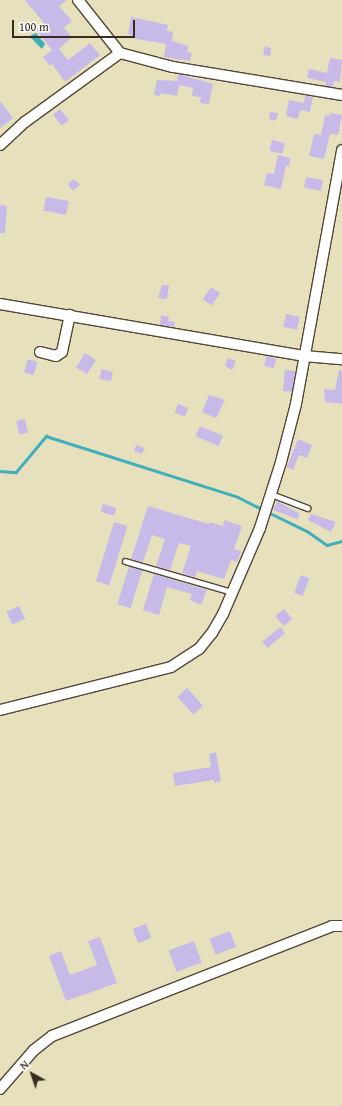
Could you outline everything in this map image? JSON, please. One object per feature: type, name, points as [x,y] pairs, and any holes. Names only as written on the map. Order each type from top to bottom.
[{"type":"street","points":[[78,0],[120,53],[173,67],[342,96]]},
{"type":"street","points":[[0,144],[25,122],[120,53]]},
{"type":"street","points":[[0,710],[170,667],[199,649],[212,634],[260,528],[296,404],[339,180],[342,150]]},
{"type":"street","points":[[0,304],[304,356],[342,359]]},
{"type":"street","points":[[40,352],[56,356],[62,352],[70,315]]},
{"type":"street","points":[[0,1089],[34,1050],[52,1036],[332,926],[342,926]]},
{"type":"lane","points":[[271,494],[307,508]]},
{"type":"lane","points":[[125,561],[232,592]]},
{"type":"water","points":[[36,33],[45,44],[42,49],[31,38],[31,35]]},
{"type":"building","points":[[25,0],[67,0],[59,6],[72,21],[64,28],[72,37],[59,49],[68,60],[90,43],[100,55],[65,82],[52,64],[50,66],[43,57],[52,50],[36,30],[44,23]]},
{"type":"building","points":[[131,17],[168,25],[167,31],[173,32],[172,41],[188,46],[187,52],[192,53],[190,61],[164,57],[166,44],[131,38],[131,35],[128,34]]},
{"type":"building","points":[[265,46],[271,48],[270,56],[263,55]]},
{"type":"building","points":[[330,58],[342,60],[340,82],[334,81],[333,87],[325,86],[326,82],[307,78],[309,69],[327,73]]},
{"type":"building","points":[[178,74],[213,84],[209,104],[200,103],[201,97],[192,96],[193,88],[179,85],[177,96],[161,93],[160,96],[154,95],[157,80],[177,81]]},
{"type":"building","points":[[305,96],[313,97],[310,112],[300,110],[298,119],[286,116],[289,100],[304,103]]},
{"type":"building","points":[[0,101],[13,118],[0,128]]},
{"type":"building","points":[[60,109],[69,120],[62,126],[53,115]]},
{"type":"building","points":[[270,112],[278,113],[276,121],[269,119]]},
{"type":"building","points":[[330,113],[342,115],[338,135],[330,134],[324,159],[309,156],[314,134],[321,135],[325,115],[329,116]]},
{"type":"building","points":[[272,140],[285,143],[282,154],[270,151]]},
{"type":"building","points":[[278,155],[290,158],[289,166],[286,166],[281,189],[264,185],[267,173],[274,174]]},
{"type":"building","points":[[306,177],[323,180],[321,191],[304,188]]},
{"type":"building","points":[[74,179],[80,185],[73,191],[68,184]]},
{"type":"building","points":[[46,197],[69,201],[66,215],[44,211]]},
{"type":"building","points":[[0,205],[7,206],[5,233],[0,233]]},
{"type":"building","points":[[162,285],[169,285],[167,299],[158,298]]},
{"type":"building","points":[[211,287],[220,293],[212,306],[203,299]]},
{"type":"building","points":[[286,314],[300,317],[297,330],[283,327]]},
{"type":"building","points":[[161,315],[169,317],[168,321],[175,322],[174,327],[160,325]]},
{"type":"building","points":[[85,353],[96,360],[87,374],[76,367]]},
{"type":"building","points":[[267,356],[277,359],[274,368],[264,366]]},
{"type":"building","points":[[228,358],[236,361],[232,370],[225,366]]},
{"type":"building","points":[[28,359],[38,362],[33,375],[24,372]]},
{"type":"building","points":[[102,369],[113,372],[111,381],[99,379]]},
{"type":"building","points":[[285,370],[295,371],[293,392],[283,391]]},
{"type":"building","points":[[339,370],[342,370],[342,404],[325,402],[324,389],[335,390]]},
{"type":"building","points":[[209,395],[225,400],[216,418],[202,412]]},
{"type":"building","points":[[178,404],[188,408],[185,416],[175,412]]},
{"type":"building","points":[[25,419],[28,433],[19,435],[16,421]]},
{"type":"building","points":[[200,426],[223,436],[219,446],[196,436]]},
{"type":"building","points":[[298,439],[312,445],[307,458],[299,455],[293,470],[287,467]]},
{"type":"building","points":[[136,445],[145,448],[142,454],[134,451]]},
{"type":"building","points":[[277,501],[300,514],[297,519],[273,510]]},
{"type":"building","points":[[103,504],[116,508],[114,516],[101,512]]},
{"type":"building","points":[[148,506],[209,524],[209,522],[223,526],[224,520],[242,526],[234,549],[241,551],[237,562],[231,560],[224,579],[197,571],[195,577],[182,573],[191,546],[179,543],[170,570],[156,566],[165,539],[152,535],[143,562],[131,559]]},
{"type":"building","points":[[311,514],[336,522],[331,532],[308,520]]},
{"type":"building","points":[[114,522],[127,526],[109,585],[96,581]]},
{"type":"building","points":[[129,566],[142,570],[131,608],[117,604]]},
{"type":"building","points":[[154,574],[207,590],[201,605],[190,600],[192,594],[167,587],[159,615],[143,610]]},
{"type":"building","points":[[301,575],[309,578],[303,596],[294,593]]},
{"type":"building","points":[[19,606],[25,619],[12,625],[6,612]]},
{"type":"building","points":[[284,609],[292,619],[284,626],[275,616]]},
{"type":"building","points":[[280,627],[285,633],[268,648],[262,642]]},
{"type":"building","points":[[187,688],[203,706],[193,715],[177,697]]},
{"type":"building","points":[[216,752],[221,781],[214,783],[214,780],[175,786],[173,773],[211,767],[209,754]]},
{"type":"building","points":[[146,924],[151,938],[138,943],[133,929]]},
{"type":"building","points":[[230,931],[236,947],[216,955],[209,939]]},
{"type":"building","points":[[100,937],[117,983],[66,1001],[49,956],[61,951],[70,975],[97,965],[88,941]]},
{"type":"building","points":[[194,941],[202,963],[176,972],[169,950]]},
{"type":"waterway","points":[[0,471],[16,472],[46,436],[238,497],[264,510]]},
{"type":"waterway","points":[[268,512],[307,531],[327,545],[342,541]]}]
